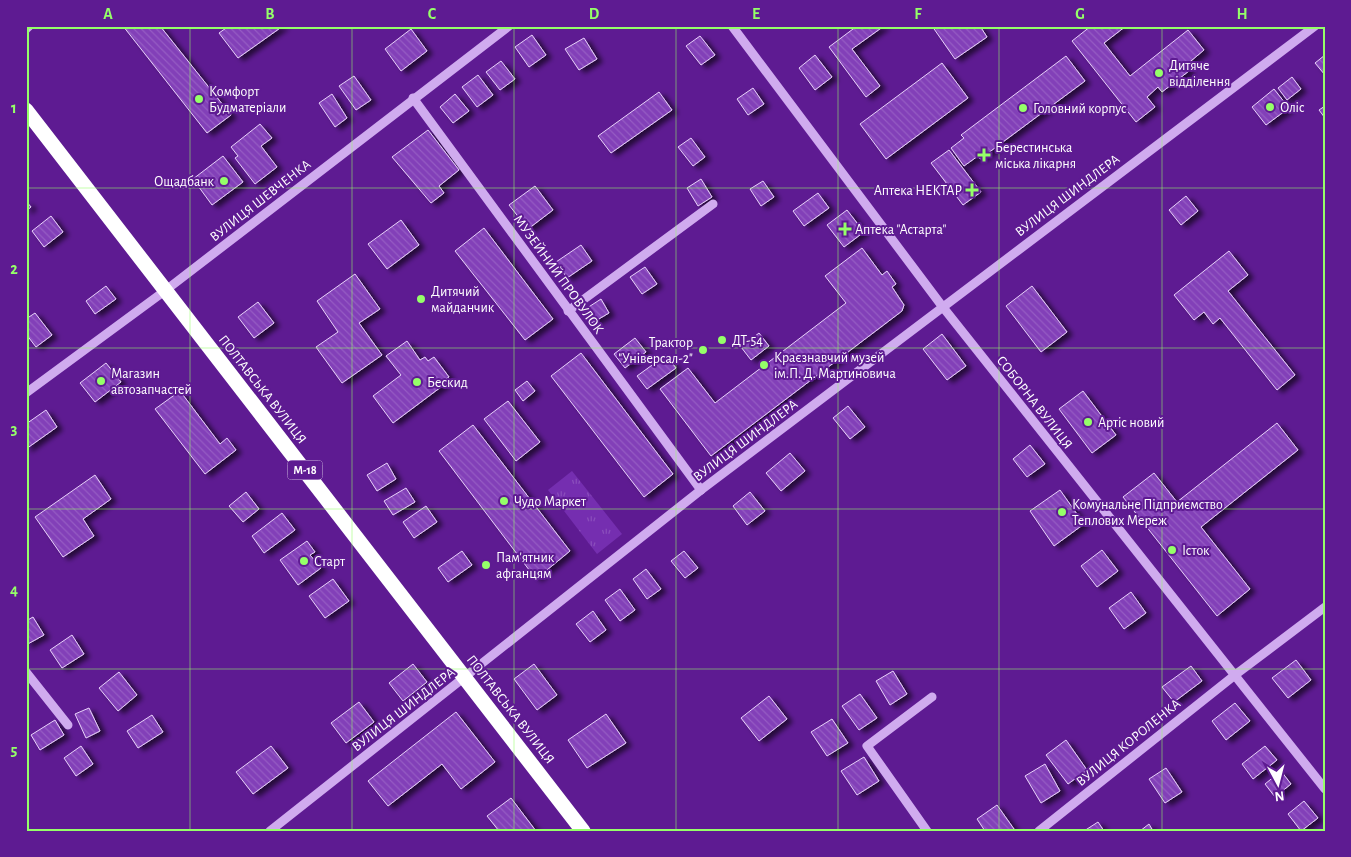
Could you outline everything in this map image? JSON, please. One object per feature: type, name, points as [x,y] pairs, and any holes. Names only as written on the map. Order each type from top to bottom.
[{"type":"highway","name":"ПОЛТАВСЬКА ВУЛИЦЯ","points":[[26,110],[583,831]]},
{"type":"street","name":"ВУЛИЦЯ ШЕВЧЕНКА","points":[[26,393],[166,290],[509,26]]},
{"type":"street","name":"СОБОРНА ВУЛИЦЯ","points":[[732,26],[942,306],[1325,789]]},
{"type":"street","name":"ВУЛИЦЯ ШИНДЛЕРА","points":[[270,831],[701,490],[1315,26]]},
{"type":"street","name":"МУЗЕЙНИЙ ПРОВУЛОК","points":[[414,98],[568,311],[701,490]]},
{"type":"street","points":[[568,311],[713,204]]},
{"type":"street","name":"ВУЛИЦЯ КОРОЛЕНКА","points":[[1039,831],[1235,675],[1325,607]]},
{"type":"street","points":[[26,672],[68,725]]},
{"type":"street","points":[[927,831],[867,746],[932,697]]},
{"type":"green space","points":[[572,471],[622,534],[597,554],[548,490]]},
{"type":"building","points":[[123,26],[160,26],[231,115],[207,133]]},
{"type":"building","points":[[229,26],[283,26],[238,58],[219,33]]},
{"type":"building","points":[[857,26],[884,26],[852,49],[880,86],[866,97],[829,47]]},
{"type":"building","points":[[932,26],[980,26],[987,37],[955,59]]},
{"type":"building","name":"Дитяче відділення","points":[[1091,26],[1126,26],[1104,43],[1130,76],[1188,30],[1204,50],[1185,66],[1189,71],[1162,92],[1158,87],[1147,97],[1155,107],[1136,122],[1072,41]]},
{"type":"building","points":[[411,29],[427,51],[401,71],[385,49]]},
{"type":"building","points":[[532,35],[546,55],[529,67],[515,47]]},
{"type":"building","points":[[700,36],[715,55],[701,65],[686,46]]},
{"type":"building","points":[[584,38],[597,59],[579,70],[565,49]]},
{"type":"building","points":[[815,55],[832,77],[815,90],[799,68]]},
{"type":"building","points":[[1325,55],[1325,75],[1315,63]]},
{"type":"building","name":"Головний корпус","points":[[1066,56],[1085,81],[980,159],[978,156],[964,166],[951,148],[964,138],[961,135]]},
{"type":"building","points":[[501,61],[515,79],[500,90],[486,72]]},
{"type":"building","points":[[942,63],[968,98],[886,159],[860,124]]},
{"type":"building","points":[[478,75],[493,95],[477,107],[462,87]]},
{"type":"building","points":[[354,76],[371,100],[356,110],[339,86]]},
{"type":"building","points":[[1292,77],[1301,89],[1287,100],[1278,88]]},
{"type":"building","points":[[753,88],[764,104],[748,115],[737,99]]},
{"type":"building","name":"Оліс","points":[[1274,89],[1289,108],[1266,125],[1252,107]]},
{"type":"building","points":[[659,92],[672,110],[611,153],[598,136]]},
{"type":"building","points":[[332,94],[347,118],[335,127],[319,103]]},
{"type":"building","points":[[455,94],[469,111],[453,123],[440,107]]},
{"type":"building","points":[[1325,106],[1325,118],[1319,110]]},
{"type":"building","points":[[260,124],[272,138],[261,146],[277,167],[255,184],[235,158],[238,156],[231,147]]},
{"type":"building","points":[[428,130],[459,170],[439,186],[444,193],[431,203],[392,157]]},
{"type":"building","points":[[691,138],[705,157],[693,166],[678,147]]},
{"type":"building","points":[[949,150],[981,192],[963,205],[931,163]]},
{"type":"building","points":[[223,156],[243,182],[212,205],[193,179]]},
{"type":"building","points":[[701,179],[712,197],[698,206],[687,188]]},
{"type":"building","points":[[763,181],[774,197],[761,206],[750,189]]},
{"type":"building","points":[[535,186],[553,210],[528,229],[509,205]]},
{"type":"building","points":[[818,193],[829,208],[804,226],[793,211]]},
{"type":"building","points":[[1186,196],[1198,211],[1181,225],[1169,210]]},
{"type":"building","points":[[26,201],[31,207],[26,211]]},
{"type":"building","points":[[847,210],[864,232],[844,247],[827,225]]},
{"type":"building","points":[[51,216],[63,232],[44,247],[32,231]]},
{"type":"building","points":[[401,220],[419,245],[387,269],[368,244]]},
{"type":"building","points":[[484,228],[553,319],[525,340],[455,251]]},
{"type":"building","points":[[581,245],[592,261],[567,278],[556,262]]},
{"type":"building","points":[[862,248],[882,275],[887,271],[896,284],[892,287],[904,305],[902,311],[711,456],[660,389],[688,368],[715,403],[846,303],[825,276]]},
{"type":"building","points":[[1229,251],[1248,275],[1228,291],[1295,375],[1277,390],[1220,318],[1213,324],[1204,312],[1194,320],[1174,295]]},
{"type":"building","points":[[645,267],[657,284],[642,294],[630,277]]},
{"type":"building","points":[[355,274],[380,309],[359,323],[382,355],[342,383],[316,347],[338,332],[317,301]]},
{"type":"building","points":[[106,286],[116,299],[95,314],[86,301]]},
{"type":"building","points":[[1032,286],[1067,332],[1041,352],[1006,306]]},
{"type":"building","points":[[601,299],[609,313],[592,323],[584,310]]},
{"type":"building","points":[[258,302],[274,323],[254,338],[238,317]]},
{"type":"building","points":[[35,313],[52,335],[36,347],[26,334],[26,319]]},
{"type":"building","points":[[759,333],[769,346],[751,360],[741,347]]},
{"type":"building","points":[[942,334],[966,366],[947,380],[923,349]]},
{"type":"building","points":[[635,338],[646,352],[625,368],[614,354]]},
{"type":"building","name":"Бескид","points":[[407,341],[420,360],[425,357],[428,361],[434,357],[449,377],[443,381],[445,384],[393,423],[373,396],[401,375],[386,356]]},
{"type":"building","points":[[581,353],[673,474],[644,497],[551,376]]},
{"type":"building","points":[[666,355],[676,368],[647,389],[637,376]]},
{"type":"building","points":[[106,363],[121,382],[95,402],[80,383]]},
{"type":"building","points":[[527,381],[535,391],[523,401],[515,390]]},
{"type":"building","points":[[180,391],[220,444],[227,438],[236,450],[205,474],[155,409]]},
{"type":"building","name":"Артіс новий","points":[[1083,391],[1116,435],[1092,453],[1059,409]]},
{"type":"building","points":[[508,401],[540,442],[516,461],[484,419]]},
{"type":"building","points":[[848,406],[865,427],[850,439],[833,418]]},
{"type":"building","points":[[46,410],[57,427],[26,449],[26,424]]},
{"type":"building","points":[[1277,423],[1298,450],[1201,527],[1250,589],[1217,616],[1123,497],[1154,473],[1177,502]]},
{"type":"building","name":"Чудо Маркет","points":[[473,425],[570,551],[536,579],[439,451]]},
{"type":"building","points":[[1030,445],[1045,464],[1027,477],[1013,459]]},
{"type":"building","points":[[790,453],[805,471],[781,491],[766,473]]},
{"type":"building","points":[[387,463],[396,479],[377,491],[367,475]]},
{"type":"building","points":[[95,475],[111,499],[83,519],[94,536],[63,557],[35,517]]},
{"type":"building","points":[[406,488],[415,502],[393,515],[384,501]]},
{"type":"building","points":[[1060,490],[1084,524],[1054,546],[1030,511]]},
{"type":"building","points":[[246,492],[259,509],[243,522],[229,506]]},
{"type":"building","points":[[750,492],[765,511],[747,525],[733,506]]},
{"type":"building","points":[[426,506],[437,522],[414,538],[403,522]]},
{"type":"building","points":[[282,513],[295,530],[264,553],[252,536]]},
{"type":"building","points":[[307,541],[315,552],[310,555],[321,568],[298,585],[280,560]]},
{"type":"building","points":[[1102,550],[1118,571],[1097,587],[1081,566]]},
{"type":"building","points":[[462,551],[472,565],[448,582],[438,568]]},
{"type":"building","points":[[684,551],[698,568],[685,578],[671,561]]},
{"type":"building","points":[[646,569],[661,589],[647,599],[633,579]]},
{"type":"building","points":[[333,579],[349,601],[325,618],[309,596]]},
{"type":"building","points":[[620,589],[635,610],[620,621],[605,600]]},
{"type":"building","points":[[1131,592],[1146,613],[1124,629],[1109,608]]},
{"type":"building","points":[[593,611],[606,630],[590,642],[576,624]]},
{"type":"building","points":[[33,617],[44,635],[26,645],[26,621]]},
{"type":"building","points":[[72,635],[84,654],[62,668],[50,650]]},
{"type":"building","points":[[1296,660],[1311,680],[1288,698],[1272,678]]},
{"type":"building","points":[[413,664],[427,682],[403,701],[389,683]]},
{"type":"building","points":[[534,664],[557,695],[537,710],[514,679]]},
{"type":"building","points":[[1191,666],[1202,681],[1174,702],[1162,687]]},
{"type":"building","points":[[893,671],[907,694],[890,705],[876,681]]},
{"type":"building","points":[[119,672],[137,695],[118,711],[99,688]]},
{"type":"building","points":[[860,694],[877,718],[859,730],[842,706]]},
{"type":"building","points":[[769,696],[787,719],[759,741],[741,718]]},
{"type":"building","points":[[359,702],[374,722],[346,743],[331,723]]},
{"type":"building","points":[[1235,703],[1250,721],[1226,740],[1212,721]]},
{"type":"building","points":[[89,708],[100,731],[86,738],[75,714]]},
{"type":"building","points":[[456,712],[495,762],[461,789],[442,764],[388,806],[368,781]]},
{"type":"building","points":[[606,714],[626,743],[587,768],[568,740]]},
{"type":"building","points":[[152,715],[163,732],[138,748],[127,731]]},
{"type":"building","points":[[832,719],[848,743],[827,756],[811,732]]},
{"type":"building","points":[[55,720],[64,735],[40,750],[31,735]]},
{"type":"building","points":[[1066,740],[1087,770],[1068,784],[1046,755]]},
{"type":"building","points":[[81,746],[93,764],[76,776],[64,758]]},
{"type":"building","points":[[271,746],[288,768],[253,794],[236,772]]},
{"type":"building","points":[[1265,746],[1277,760],[1253,779],[1242,764]]},
{"type":"building","points":[[864,757],[879,781],[857,795],[841,771]]},
{"type":"building","points":[[1045,764],[1060,791],[1041,803],[1025,776]]},
{"type":"building","points":[[1166,768],[1182,792],[1165,803],[1149,779]]},
{"type":"building","points":[[1281,771],[1291,784],[1275,797],[1265,784]]},
{"type":"building","points":[[511,798],[536,831],[499,831],[487,816]]},
{"type":"building","points":[[1304,801],[1318,818],[1301,831],[1288,814]]},
{"type":"building","points":[[997,805],[1014,829],[1012,831],[985,831],[977,819]]},
{"type":"building","points":[[1098,822],[1104,831],[1084,831]]},
{"type":"building","points":[[1149,824],[1153,831],[1140,831]]},
{"type":"place","name":"Дитяче відділення","points":[[1159,73]]},
{"type":"place","name":"Комфорт Будматеріали","points":[[199,99]]},
{"type":"place","name":"Оліс","points":[[1270,107]]},
{"type":"place","name":"Головний корпус","points":[[1023,108]]},
{"type":"place","name":"Берестинська міська лікарня","points":[[984,155]]},
{"type":"place","name":"Ощадбанк","points":[[224,181]]},
{"type":"place","name":"Аптека НЕКТАР","points":[[972,190]]},
{"type":"place","name":"Аптека \"Астарта\"","points":[[845,229]]},
{"type":"place","name":"Дитячий майданчик","points":[[421,299]]},
{"type":"place","name":"ДТ-54","points":[[722,340]]},
{"type":"place","name":"Трактор \"Універсал-2\"","points":[[703,350]]},
{"type":"place","name":"Краєзнавчий музей ім.П. Д. Мартиновича","points":[[764,365]]},
{"type":"place","name":"Магазин автозапчастей","points":[[101,381]]},
{"type":"place","name":"Бескид","points":[[417,382]]},
{"type":"place","name":"Артіс новий","points":[[1088,422]]},
{"type":"place","name":"Чудо Маркет","points":[[504,501]]},
{"type":"place","name":"Комунальне Підприємство Теплових Мереж","points":[[1062,512]]},
{"type":"place","name":"Істок","points":[[1172,550]]},
{"type":"place","name":"Старт","points":[[304,561]]},
{"type":"place","name":"Пам'ятник афганцям","points":[[486,565]]}]
